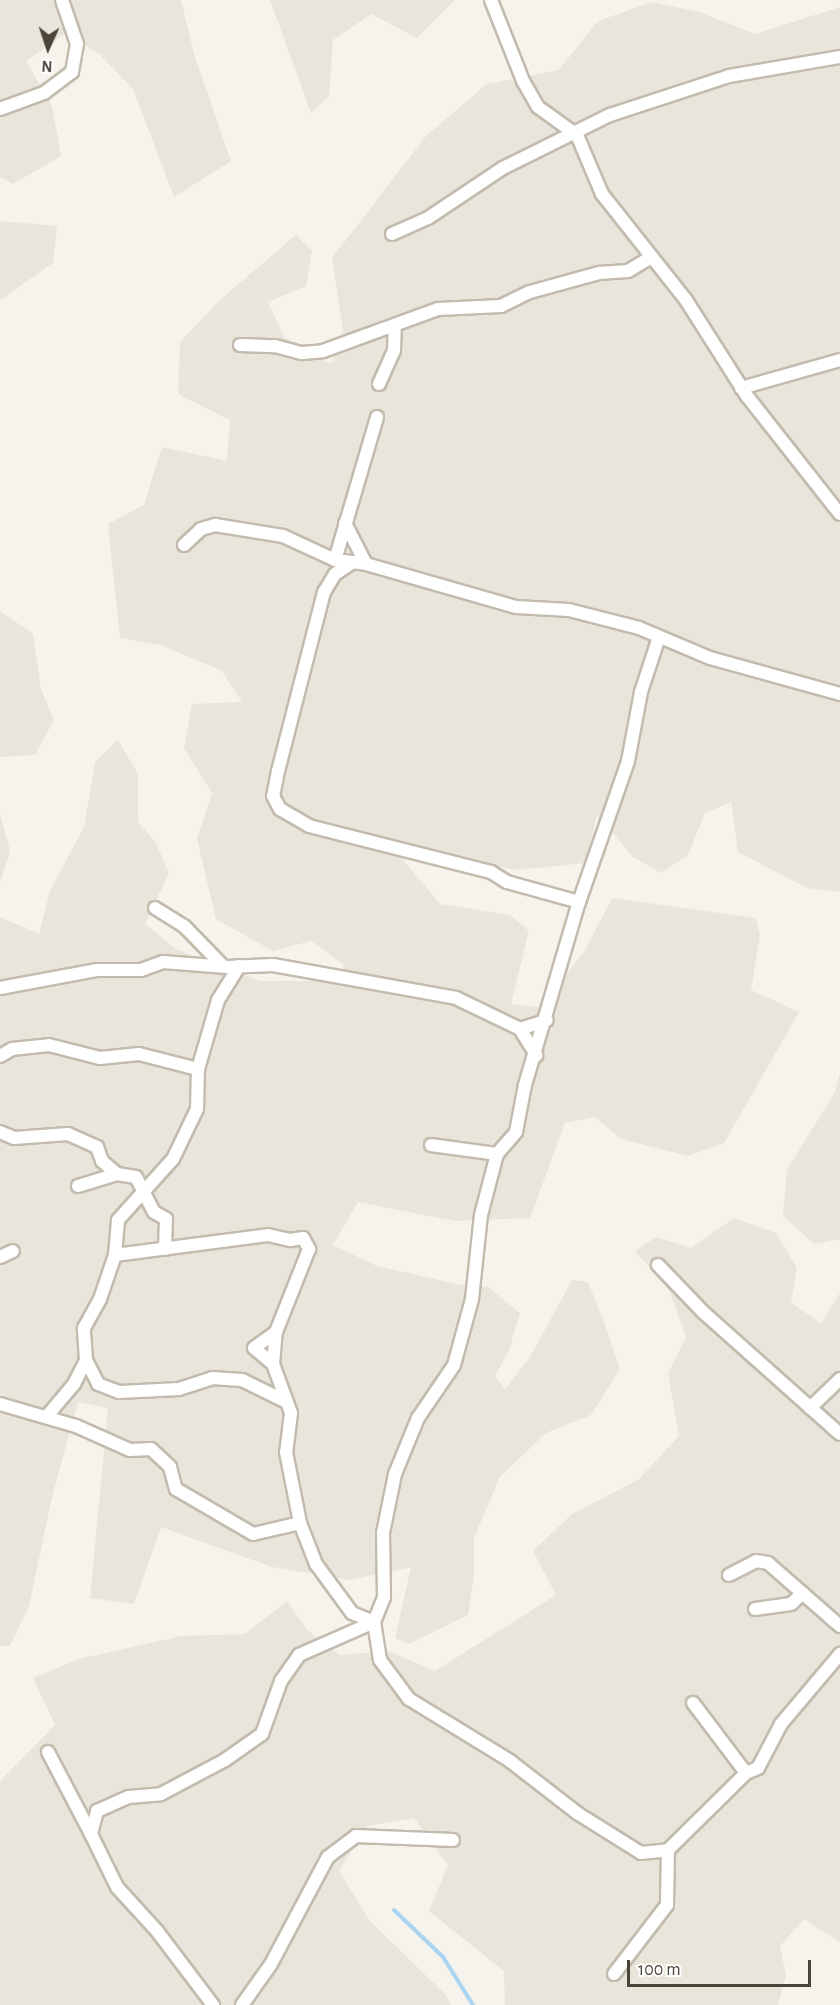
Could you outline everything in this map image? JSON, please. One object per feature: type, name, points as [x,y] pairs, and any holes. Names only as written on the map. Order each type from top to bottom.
[{"type":"street","points":[[0,109],[44,93],[72,72],[76,44],[62,0]]},
{"type":"street","points":[[491,0],[523,81],[538,107],[577,135],[602,194],[686,300],[741,388],[840,514]]},
{"type":"street","points":[[392,234],[428,218],[503,168],[577,135],[610,116],[729,76],[840,57]]},
{"type":"street","points":[[240,345],[258,344],[302,353],[323,351],[395,327],[438,309],[501,306],[530,292],[599,273],[628,271],[651,257]]},
{"type":"street","points":[[380,384],[394,351],[395,327]]},
{"type":"street","points":[[741,388],[840,360]]},
{"type":"street","points":[[335,560],[376,417]]},
{"type":"street","points":[[345,523],[366,564]]},
{"type":"street","points":[[184,545],[201,529],[215,525],[283,536],[335,560],[366,564],[516,608],[569,610],[659,637],[710,658],[840,694]]},
{"type":"street","points":[[353,562],[335,574],[324,592],[278,771],[273,796],[280,809],[309,826],[491,872],[531,890],[579,902]]},
{"type":"street","points":[[659,637],[641,692],[628,761],[610,822],[579,902],[516,1132],[497,1154],[481,1215],[472,1299],[454,1365],[418,1418],[395,1474],[383,1533],[384,1597],[374,1622],[380,1660],[409,1699],[510,1761],[577,1813],[641,1853],[668,1850],[746,1773],[758,1768],[781,1724],[840,1653]]},
{"type":"street","points":[[155,908],[184,926],[218,963],[233,967]]},
{"type":"street","points":[[0,988],[97,970],[141,970],[163,962],[233,967],[273,965],[456,998],[519,1029],[536,1055]]},
{"type":"street","points":[[233,967],[218,1000],[198,1069],[197,1109],[172,1159],[118,1220],[115,1255],[100,1299],[84,1328],[86,1360],[98,1384],[119,1392],[179,1389],[212,1378],[242,1380],[287,1402]]},
{"type":"street","points":[[519,1029],[547,1020]]},
{"type":"street","points":[[0,1056],[12,1049],[49,1045],[100,1058],[139,1054],[198,1069]]},
{"type":"street","points":[[0,1132],[15,1138],[68,1134],[97,1147],[102,1161],[117,1174]]},
{"type":"street","points":[[431,1145],[497,1154]]},
{"type":"street","points":[[78,1186],[117,1174],[136,1177],[145,1189],[154,1212],[166,1219],[165,1250]]},
{"type":"street","points":[[115,1255],[268,1235],[290,1240],[303,1238],[309,1249],[276,1332],[273,1364],[291,1413],[286,1452],[300,1523],[316,1564],[352,1613],[374,1622]]},
{"type":"street","points":[[0,1257],[13,1251]]},
{"type":"street","points":[[658,1265],[703,1312],[840,1434]]},
{"type":"street","points":[[273,1364],[255,1348],[276,1332]]},
{"type":"street","points":[[47,1416],[74,1384],[86,1360]]},
{"type":"street","points":[[810,1408],[840,1379]]},
{"type":"street","points":[[0,1404],[21,1413],[47,1416],[130,1450],[151,1449],[170,1467],[176,1489],[253,1534],[300,1523]]},
{"type":"street","points":[[729,1575],[756,1561],[768,1563],[840,1626]]},
{"type":"street","points":[[755,1609],[791,1604],[803,1593]]},
{"type":"street","points":[[91,1834],[97,1811],[129,1797],[161,1794],[262,1734],[281,1681],[299,1655],[374,1622]]},
{"type":"street","points":[[693,1703],[746,1773]]},
{"type":"street","points":[[48,1752],[117,1887],[157,1931],[213,2005]]},
{"type":"street","points":[[242,2005],[271,1964],[328,1857],[356,1836],[453,1840]]},
{"type":"street","points":[[615,1974],[667,1905],[668,1850]]},
{"type":"shaded area","points":[[0,0],[181,0],[194,54],[231,161],[174,197],[133,89],[99,54],[66,33],[26,61],[52,106],[61,156],[13,184],[0,177]]},
{"type":"shaded area","points":[[270,0],[455,0],[417,38],[371,14],[333,40],[329,96],[311,113]]},
{"type":"shaded area","points":[[652,2],[699,12],[755,34],[840,7],[840,892],[807,888],[738,852],[731,802],[705,813],[688,855],[661,873],[633,857],[597,815],[586,863],[516,870],[451,856],[400,856],[440,904],[510,915],[529,931],[511,1004],[539,1007],[584,952],[612,898],[756,918],[760,935],[751,990],[799,1012],[724,1143],[688,1156],[621,1139],[595,1117],[565,1123],[530,1218],[455,1221],[358,1202],[333,1245],[377,1266],[461,1285],[488,1287],[520,1313],[509,1350],[495,1376],[505,1390],[530,1357],[572,1280],[588,1282],[605,1325],[620,1369],[591,1415],[546,1433],[500,1477],[474,1538],[474,1575],[468,1615],[409,1644],[395,1638],[411,1567],[350,1580],[272,1567],[161,1527],[134,1604],[90,1598],[108,1408],[78,1402],[52,1497],[29,1606],[10,1646],[0,1646],[0,917],[39,934],[50,891],[84,827],[95,762],[118,740],[138,774],[138,822],[156,843],[169,873],[145,924],[176,949],[260,981],[333,981],[344,965],[311,941],[273,951],[216,919],[197,839],[212,793],[184,748],[192,704],[242,702],[221,670],[160,645],[120,638],[108,524],[144,505],[162,447],[227,461],[230,420],[178,394],[180,342],[222,298],[296,235],[312,251],[306,286],[268,302],[284,337],[331,364],[343,330],[332,258],[426,136],[487,84],[559,70],[598,21]]},
{"type":"shaded area","points":[[0,221],[57,226],[53,263],[0,300]]},
{"type":"shaded area","points":[[0,611],[33,634],[41,689],[54,720],[35,755],[0,757]]},
{"type":"shaded area","points":[[0,813],[10,851],[0,884]]},
{"type":"shaded area","points":[[840,1073],[840,1239],[814,1244],[783,1216],[787,1170],[835,1092]]},
{"type":"shaded area","points":[[734,1218],[776,1233],[797,1268],[791,1303],[821,1323],[840,1293],[840,1942],[804,1919],[780,1946],[786,1976],[778,2005],[505,2005],[504,1971],[429,1911],[448,1865],[414,1818],[367,1826],[339,1871],[370,1921],[445,1994],[451,2005],[0,2005],[0,1781],[55,1725],[33,1678],[79,1659],[181,1636],[245,1634],[287,1601],[307,1630],[340,1655],[388,1651],[435,1671],[556,1595],[533,1551],[572,1514],[638,1480],[679,1436],[668,1373],[686,1337],[670,1292],[635,1251],[656,1237],[691,1248]]},
{"type":"waterway","points":[[394,1910],[443,1957],[473,2005]]}]
